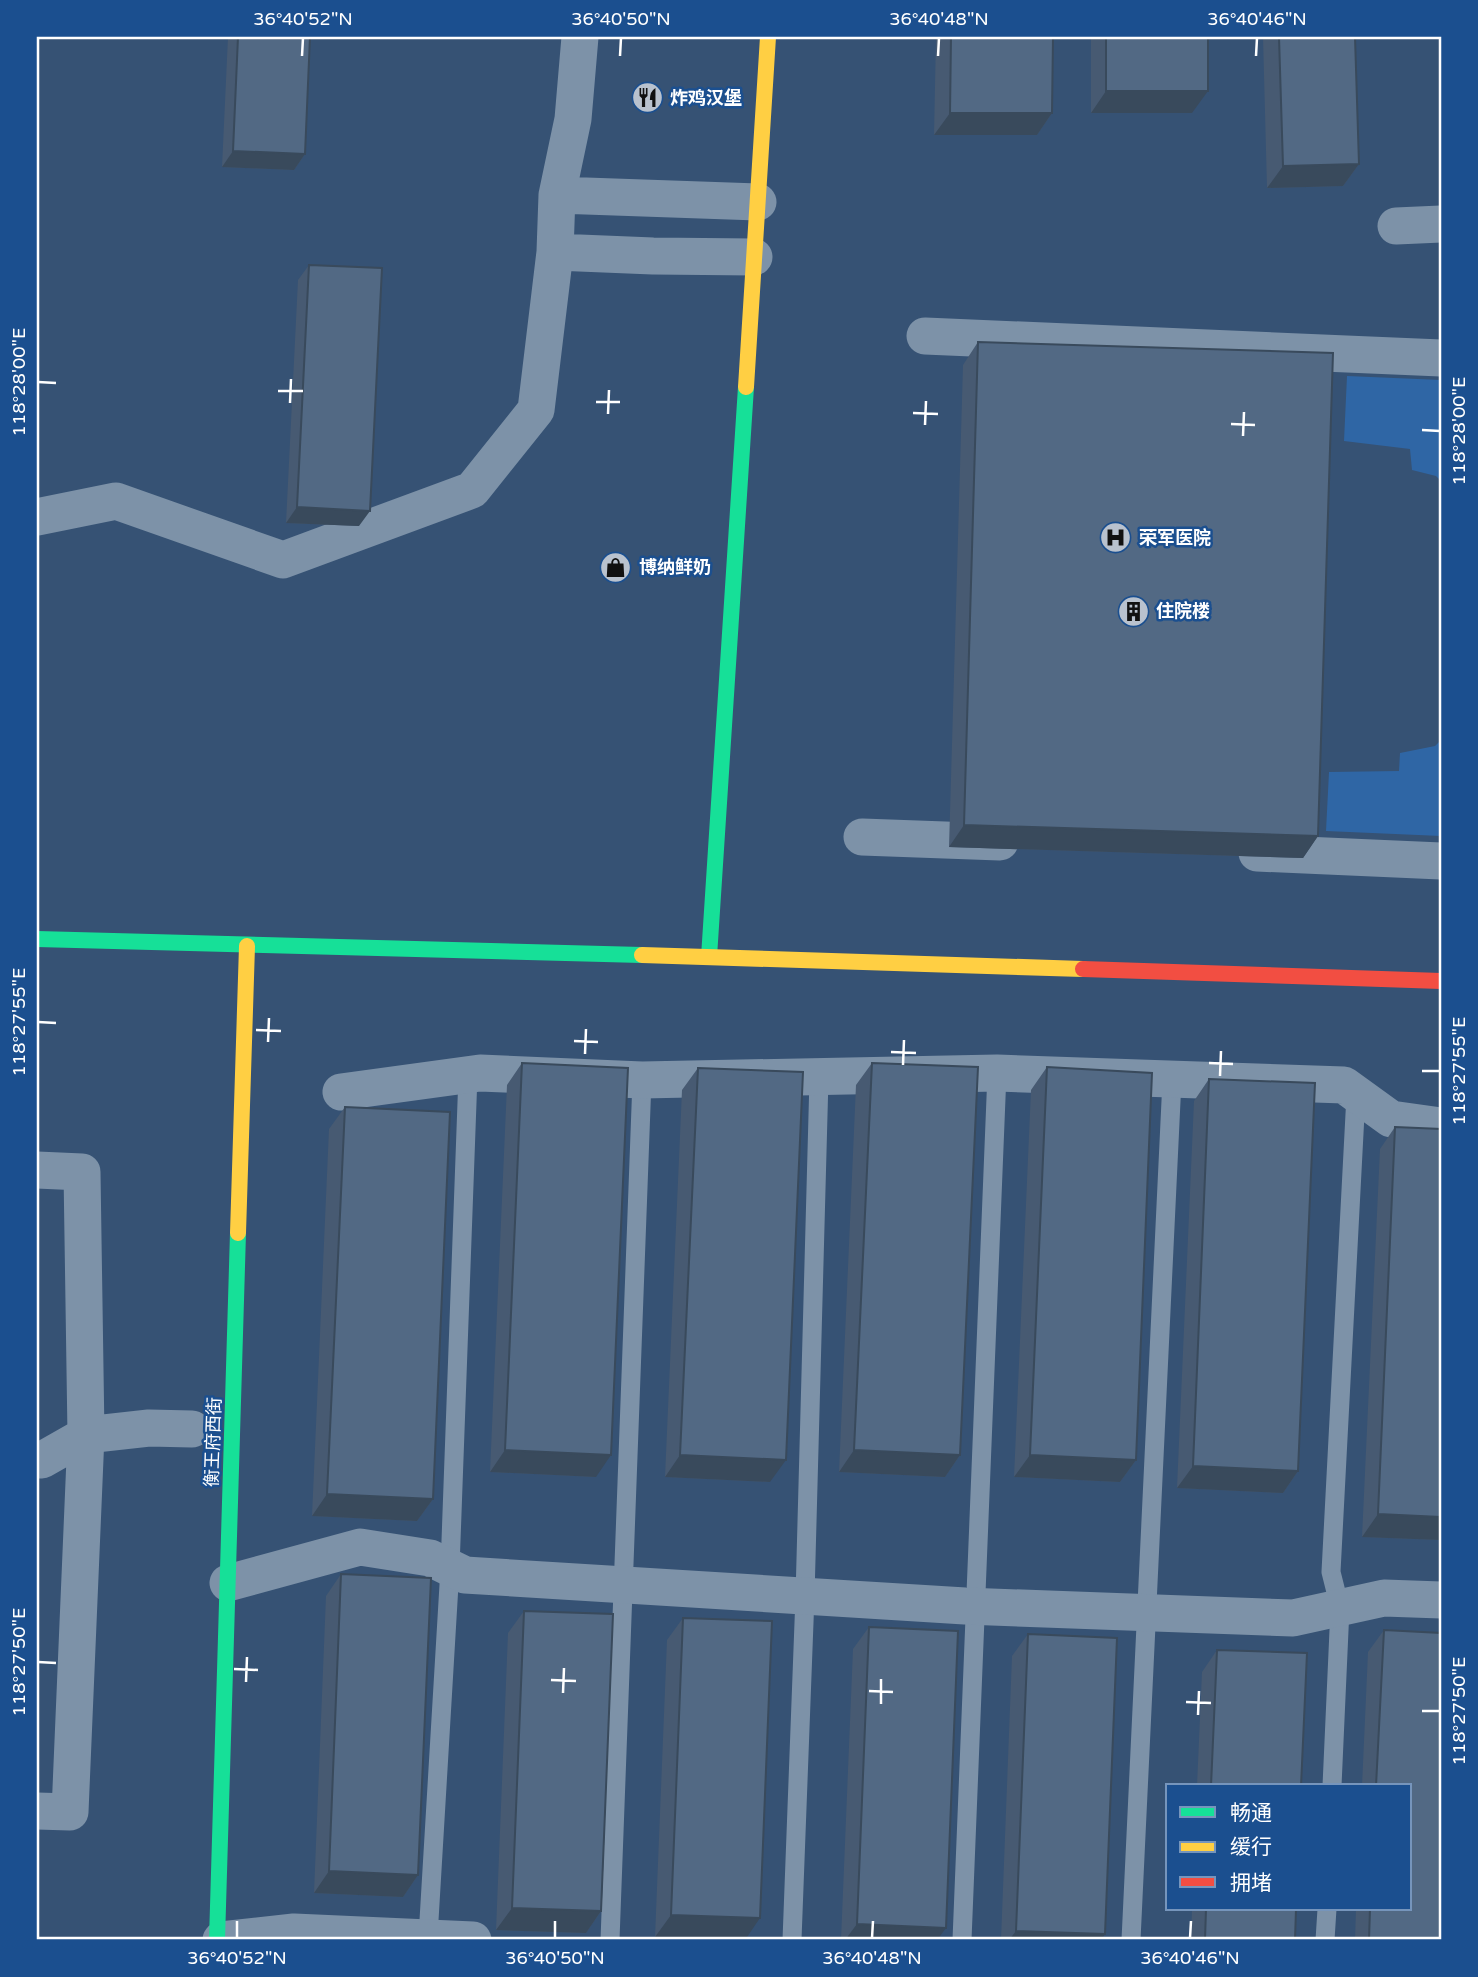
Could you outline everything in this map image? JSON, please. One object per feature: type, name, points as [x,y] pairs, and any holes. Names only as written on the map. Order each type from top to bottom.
[{"type":"street","points":[[37,517],[116,501],[283,560],[472,490],[536,410],[555,252],[557,195],[573,119],[580,37]]},
{"type":"street","points":[[709,957],[768,37]]},
{"type":"street","points":[[557,195],[758,202]]},
{"type":"street","points":[[1396,226],[1441,224]]},
{"type":"street","points":[[555,252],[653,257],[754,257]]},
{"type":"street","points":[[926,336],[1441,358]]},
{"type":"street","points":[[862,836],[1027,844]]},
{"type":"street","points":[[1220,852],[1441,861]]},
{"type":"street","points":[[37,939],[709,957],[1441,981]]},
{"type":"street","name":"衡王府西街","points":[[219,1940],[247,946]]},
{"type":"street","points":[[341,1092],[468,1075],[642,1080],[997,1073],[1344,1085],[1391,1119],[1441,1126]]},
{"type":"street","points":[[37,1170],[82,1172],[86,1435],[70,1812],[37,1811]]},
{"type":"street","points":[[37,1460],[42,1461],[86,1435],[149,1428],[192,1429]]},
{"type":"street","points":[[228,1583],[360,1547],[430,1558],[465,1575],[975,1606],[1293,1618],[1384,1598],[1441,1600]]},
{"type":"street","points":[[219,1940],[294,1931],[473,1940]]},
{"type":"lane","points":[[962,1940],[997,1073]]},
{"type":"lane","points":[[428,1937],[450,1568],[468,1075]]},
{"type":"lane","points":[[792,1940],[820,1078]]},
{"type":"lane","points":[[610,1940],[642,1080]]},
{"type":"lane","points":[[1131,1940],[1172,1080]]},
{"type":"lane","points":[[1332,1784],[1340,1608],[1331,1572],[1356,1095]]},
{"type":"lane","points":[[1325,1940],[1327,1910]]},
{"type":"shaded area","points":[[1347,376],[1441,380],[1441,481],[1436,476],[1412,470],[1410,449],[1344,441]]},
{"type":"shaded area","points":[[1441,740],[1441,836],[1326,831],[1329,772],[1399,771],[1400,753],[1435,746]]},
{"type":"building","points":[[238,37],[310,37],[305,154],[233,151]]},
{"type":"building","points":[[951,37],[1053,37],[1052,113],[950,113]]},
{"type":"building","points":[[1106,37],[1208,37],[1208,91],[1106,91]]},
{"type":"building","points":[[1279,37],[1355,37],[1359,164],[1283,166]]},
{"type":"building","points":[[309,265],[382,268],[370,511],[297,507]]},
{"type":"building","name":"住院楼","points":[[978,342],[1333,353],[1318,836],[964,825]]},
{"type":"building","points":[[522,1063],[628,1068],[611,1455],[505,1450]]},
{"type":"building","points":[[872,1063],[978,1067],[960,1455],[854,1450]]},
{"type":"building","points":[[1047,1067],[1152,1073],[1136,1460],[1030,1455]]},
{"type":"building","points":[[698,1068],[803,1072],[786,1460],[680,1455]]},
{"type":"building","points":[[1209,1079],[1315,1083],[1298,1471],[1193,1466]]},
{"type":"building","points":[[345,1107],[450,1112],[433,1499],[327,1494]]},
{"type":"building","points":[[1395,1127],[1441,1129],[1441,1517],[1378,1514]]},
{"type":"building","points":[[341,1574],[431,1578],[418,1875],[329,1871]]},
{"type":"building","points":[[524,1611],[613,1614],[601,1911],[512,1908]]},
{"type":"building","points":[[683,1618],[772,1621],[760,1918],[671,1915]]},
{"type":"building","points":[[869,1627],[958,1631],[946,1928],[857,1924]]},
{"type":"building","points":[[1384,1630],[1441,1633],[1441,1940],[1369,1940],[1370,1910],[1412,1910],[1412,1784],[1376,1784]]},
{"type":"building","points":[[1028,1634],[1117,1638],[1105,1934],[1016,1931]]},
{"type":"building","points":[[1217,1650],[1307,1653],[1301,1784],[1211,1784]]},
{"type":"building","points":[[1206,1910],[1296,1910],[1295,1940],[1205,1940]]},
{"type":"traffic: fast","points":[[709,957],[746,387]]},
{"type":"traffic: fast","points":[[37,939],[642,955]]},
{"type":"traffic: fast","points":[[217,1940],[238,1233]]},
{"type":"traffic: slow","points":[[746,387],[768,37]]},
{"type":"traffic: slow","points":[[238,1233],[247,946]]},
{"type":"traffic: slow","points":[[642,955],[1083,969]]},
{"type":"traffic: jam","points":[[1083,969],[1441,981]]},
{"type":"place","name":"炸鸡汉堡","points":[[647,98]]},
{"type":"place","name":"荣军医院","points":[[1116,538]]},
{"type":"place","name":"博纳鲜奶","points":[[616,567]]},
{"type":"place","name":"住院楼","points":[[1133,611]]}]
